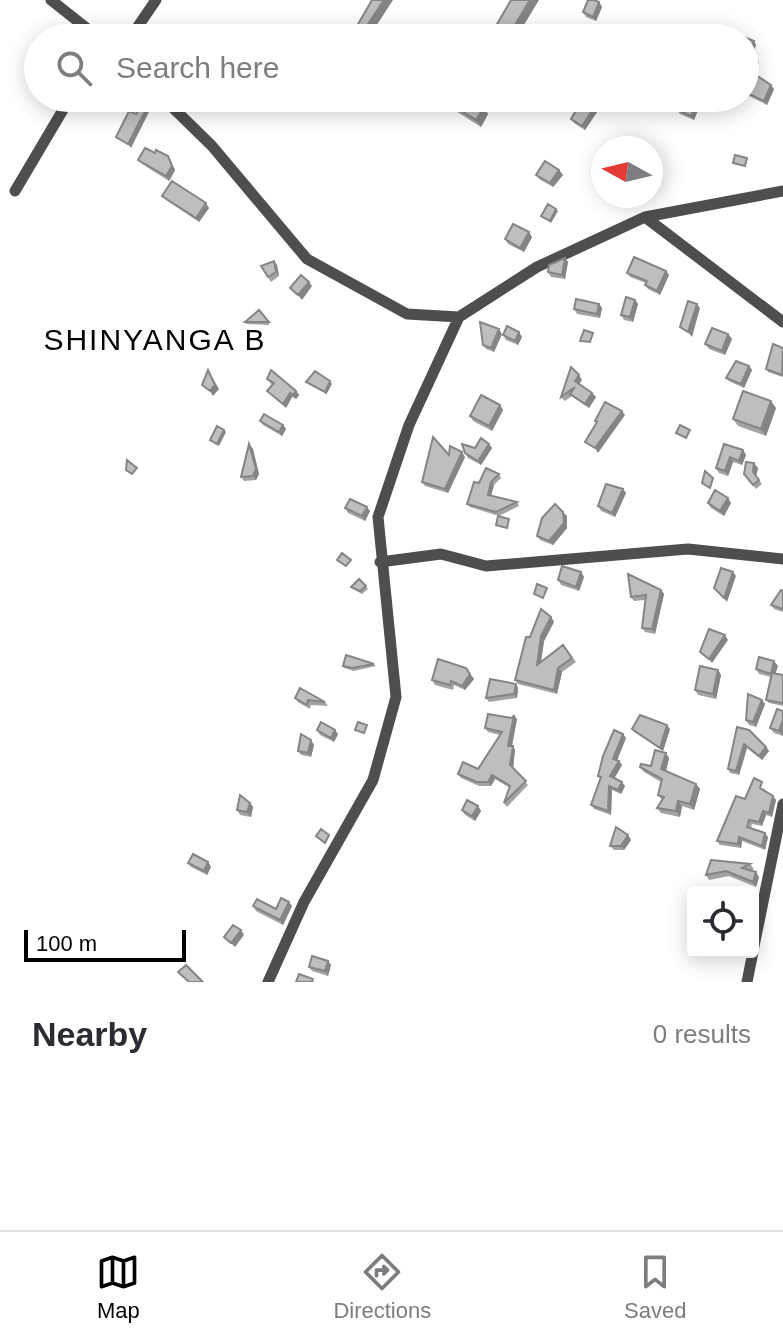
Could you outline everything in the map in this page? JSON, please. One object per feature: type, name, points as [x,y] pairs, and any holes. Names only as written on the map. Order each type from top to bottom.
[{"type":"street","points":[[51,0],[81,24]]},
{"type":"street","points":[[140,24],[156,0]]},
{"type":"street","points":[[15,191],[62,112]]},
{"type":"street","points":[[177,112],[212,146],[307,259],[407,314],[459,317]]},
{"type":"street","points":[[268,982],[304,902],[373,780],[396,697],[380,562],[378,517],[409,425],[459,317],[537,267],[645,217],[783,191]]},
{"type":"street","points":[[645,217],[783,322]]},
{"type":"street","points":[[380,562],[441,554],[486,566],[688,549],[783,559]]},
{"type":"street","points":[[759,922],[783,804]]},
{"type":"street","points":[[747,982],[752,958]]},
{"type":"building","points":[[372,0],[384,0],[368,24],[358,24]]},
{"type":"building","points":[[511,0],[530,0],[515,24],[497,24]]},
{"type":"building","points":[[588,0],[599,2],[593,17],[583,12]]},
{"type":"building","points":[[759,77],[771,85],[764,101],[759,99]]},
{"type":"building","points":[[128,112],[145,112],[128,144],[116,137]]},
{"type":"building","points":[[463,112],[481,112],[476,120]]},
{"type":"building","points":[[575,112],[591,112],[582,126],[571,119]]},
{"type":"building","points":[[145,148],[168,156],[172,166],[166,176],[138,160]]},
{"type":"building","points":[[735,155],[747,158],[745,166],[733,163]]},
{"type":"building","points":[[545,161],[559,170],[550,183],[536,175]]},
{"type":"building","points":[[172,181],[206,203],[196,218],[162,196]]},
{"type":"building","points":[[548,204],[556,209],[550,221],[541,216]]},
{"type":"building","points":[[513,224],[529,232],[520,248],[505,239]]},
{"type":"building","points":[[634,257],[666,271],[657,291],[645,285],[647,281],[627,273]]},
{"type":"building","points":[[565,258],[562,275],[548,272],[549,265]]},
{"type":"building","points":[[274,261],[276,272],[268,277],[261,266]]},
{"type":"building","points":[[301,275],[309,282],[298,295],[290,288]]},
{"type":"building","points":[[626,297],[635,300],[630,317],[621,315]]},
{"type":"building","points":[[576,299],[599,304],[597,314],[574,309]]},
{"type":"building","points":[[688,301],[697,304],[688,332],[680,327]]},
{"type":"building","points":[[259,310],[269,322],[245,322]]},
{"type":"building","points":[[480,322],[499,329],[491,348],[483,345]]},
{"type":"building","points":[[507,326],[519,332],[515,341],[503,335]]},
{"type":"building","points":[[712,328],[728,334],[722,351],[705,344]]},
{"type":"building","points":[[584,330],[593,333],[590,342],[580,341]]},
{"type":"building","points":[[773,344],[783,348],[782,375],[766,369]]},
{"type":"building","points":[[736,361],[749,366],[741,384],[726,378]]},
{"type":"building","points":[[571,367],[579,375],[575,381],[592,393],[585,404],[570,394],[575,387],[561,397]]},
{"type":"building","points":[[208,370],[215,385],[210,391],[202,385]]},
{"type":"building","points":[[271,370],[296,391],[293,395],[290,393],[283,404],[267,391],[274,383],[267,379]]},
{"type":"building","points":[[315,371],[330,381],[325,392],[306,382]]},
{"type":"building","points":[[743,391],[771,401],[761,429],[733,419]]},
{"type":"building","points":[[481,395],[500,405],[489,426],[470,416]]},
{"type":"building","points":[[605,402],[622,411],[595,448],[585,442]]},
{"type":"building","points":[[264,414],[283,425],[279,432],[260,421]]},
{"type":"building","points":[[680,425],[690,430],[686,438],[676,433]]},
{"type":"building","points":[[217,426],[224,430],[217,444],[210,440]]},
{"type":"building","points":[[433,437],[449,455],[450,446],[462,452],[445,489],[422,482]]},
{"type":"building","points":[[481,438],[489,444],[478,461],[465,453],[462,444],[475,448]]},
{"type":"building","points":[[249,444],[256,469],[253,476],[241,477]]},
{"type":"building","points":[[724,444],[743,450],[739,461],[730,457],[725,471],[716,468]]},
{"type":"building","points":[[127,460],[137,468],[132,474],[126,470]]},
{"type":"building","points":[[746,462],[754,463],[753,472],[759,480],[753,485],[744,474]]},
{"type":"building","points":[[486,468],[499,474],[491,482],[488,495],[517,502],[496,512],[467,504],[474,482],[479,483]]},
{"type":"building","points":[[705,471],[713,478],[710,488],[702,483]]},
{"type":"building","points":[[606,484],[623,489],[612,513],[598,506]]},
{"type":"building","points":[[715,490],[728,498],[720,511],[708,503]]},
{"type":"building","points":[[350,499],[367,507],[362,516],[345,508]]},
{"type":"building","points":[[555,504],[563,512],[564,523],[549,541],[537,536],[542,518]]},
{"type":"building","points":[[498,516],[509,519],[507,528],[496,525]]},
{"type":"building","points":[[342,553],[351,560],[346,566],[337,560]]},
{"type":"building","points":[[562,566],[581,572],[576,587],[558,580]]},
{"type":"building","points":[[721,568],[733,572],[724,598],[714,588]]},
{"type":"building","points":[[628,574],[661,590],[652,629],[642,628],[646,595],[631,597]]},
{"type":"building","points":[[359,579],[366,586],[360,591],[351,587]]},
{"type":"building","points":[[537,584],[547,588],[543,598],[534,594]]},
{"type":"building","points":[[783,591],[783,609],[771,605]]},
{"type":"building","points":[[541,609],[551,617],[541,636],[537,665],[563,645],[572,658],[558,668],[554,690],[515,680],[526,637],[530,637]]},
{"type":"building","points":[[709,629],[725,635],[709,659],[700,652]]},
{"type":"building","points":[[346,655],[374,664],[352,668],[343,666]]},
{"type":"building","points":[[759,657],[774,661],[771,674],[756,669]]},
{"type":"building","points":[[438,659],[466,668],[470,674],[462,686],[451,681],[450,685],[432,680]]},
{"type":"building","points":[[700,666],[718,670],[713,694],[695,690]]},
{"type":"building","points":[[772,673],[783,675],[783,703],[766,700]]},
{"type":"building","points":[[490,679],[516,684],[514,694],[486,698]]},
{"type":"building","points":[[300,688],[325,702],[308,700],[307,705],[295,698]]},
{"type":"building","points":[[748,694],[762,700],[753,722],[746,720]]},
{"type":"building","points":[[777,709],[783,711],[779,731],[770,728]]},
{"type":"building","points":[[488,714],[512,718],[514,715],[508,746],[513,746],[510,765],[526,781],[504,803],[510,786],[492,775],[488,782],[477,782],[458,774],[463,762],[478,769],[502,732],[485,728]]},
{"type":"building","points":[[640,715],[667,725],[660,748],[632,729]]},
{"type":"building","points":[[321,722],[335,730],[331,738],[317,730]]},
{"type":"building","points":[[358,722],[367,725],[364,733],[355,730]]},
{"type":"building","points":[[737,727],[749,730],[766,747],[759,756],[744,744],[736,771],[728,769]]},
{"type":"building","points":[[614,730],[623,734],[613,759],[619,761],[610,776],[622,782],[618,790],[609,786],[608,811],[591,805],[601,777],[598,776],[603,756]]},
{"type":"building","points":[[301,734],[311,740],[308,753],[298,751]]},
{"type":"building","points":[[655,750],[666,753],[661,769],[696,784],[690,804],[678,801],[676,811],[657,808],[664,797],[658,795],[662,779],[640,767],[641,764],[651,766]]},
{"type":"building","points":[[754,778],[762,782],[760,788],[773,796],[769,813],[763,811],[759,822],[749,820],[747,827],[765,833],[762,846],[739,837],[738,844],[717,841],[736,796],[745,799]]},
{"type":"building","points":[[240,795],[250,803],[247,812],[237,810]]},
{"type":"building","points":[[467,800],[478,806],[472,816],[462,810]]},
{"type":"building","points":[[616,827],[628,835],[621,846],[610,846]]},
{"type":"building","points":[[321,829],[329,835],[325,843],[316,836]]},
{"type":"building","points":[[193,854],[208,862],[204,871],[188,863]]},
{"type":"building","points":[[711,860],[750,864],[742,868],[756,872],[753,882],[726,871],[706,875]]},
{"type":"building","points":[[281,898],[289,902],[280,920],[253,906],[257,899],[276,909]]},
{"type":"building","points":[[233,925],[241,930],[231,943],[224,937]]},
{"type":"building","points":[[312,956],[328,961],[325,971],[309,967]]},
{"type":"building","points":[[186,965],[203,982],[189,982],[178,972]]},
{"type":"building","points":[[299,974],[313,979],[312,982],[296,982]]},
{"type":"district","name":"SHINYANGA B","points":[[155,340]]}]
